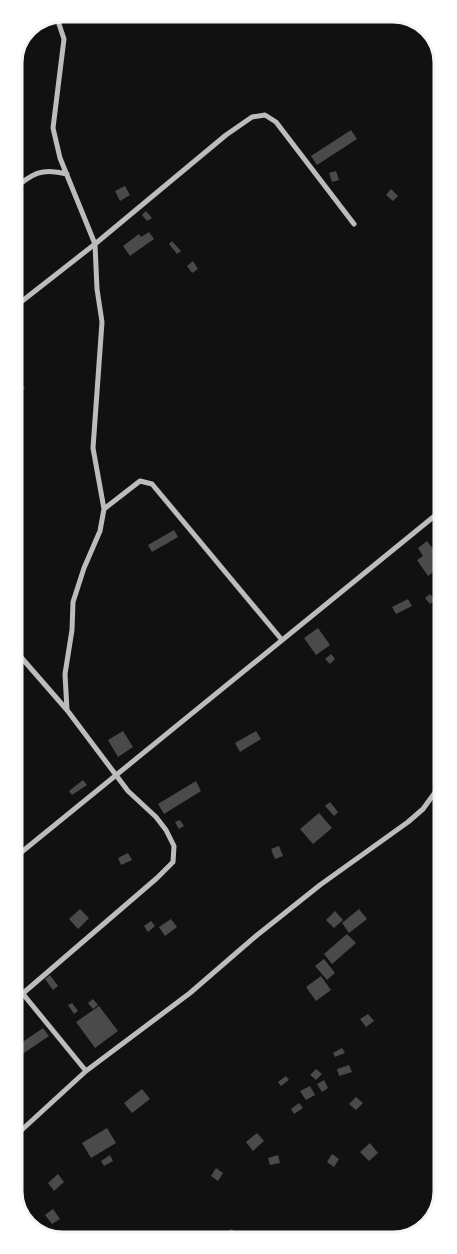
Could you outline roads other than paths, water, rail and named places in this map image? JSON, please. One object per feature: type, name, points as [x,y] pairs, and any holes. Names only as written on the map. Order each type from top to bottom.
[{"type":"street","points":[[59,23],[64,39],[53,128],[60,158],[95,244],[97,289],[102,322],[93,448],[104,509],[100,531],[84,568],[73,602],[72,630],[65,674],[67,710]]},
{"type":"street","points":[[23,301],[226,135],[252,117],[265,115],[276,122],[354,224]]},
{"type":"street","points":[[23,183],[44,170],[68,174]]},
{"type":"street","points":[[104,509],[140,481],[152,484],[282,640]]},
{"type":"street","points":[[22,852],[435,516]]},
{"type":"street","points":[[22,659],[67,710],[129,791],[156,817],[174,846],[173,862],[23,993],[86,1071]]},
{"type":"street","points":[[22,1130],[86,1071],[190,993],[320,885],[408,822],[423,809],[435,792]]}]
